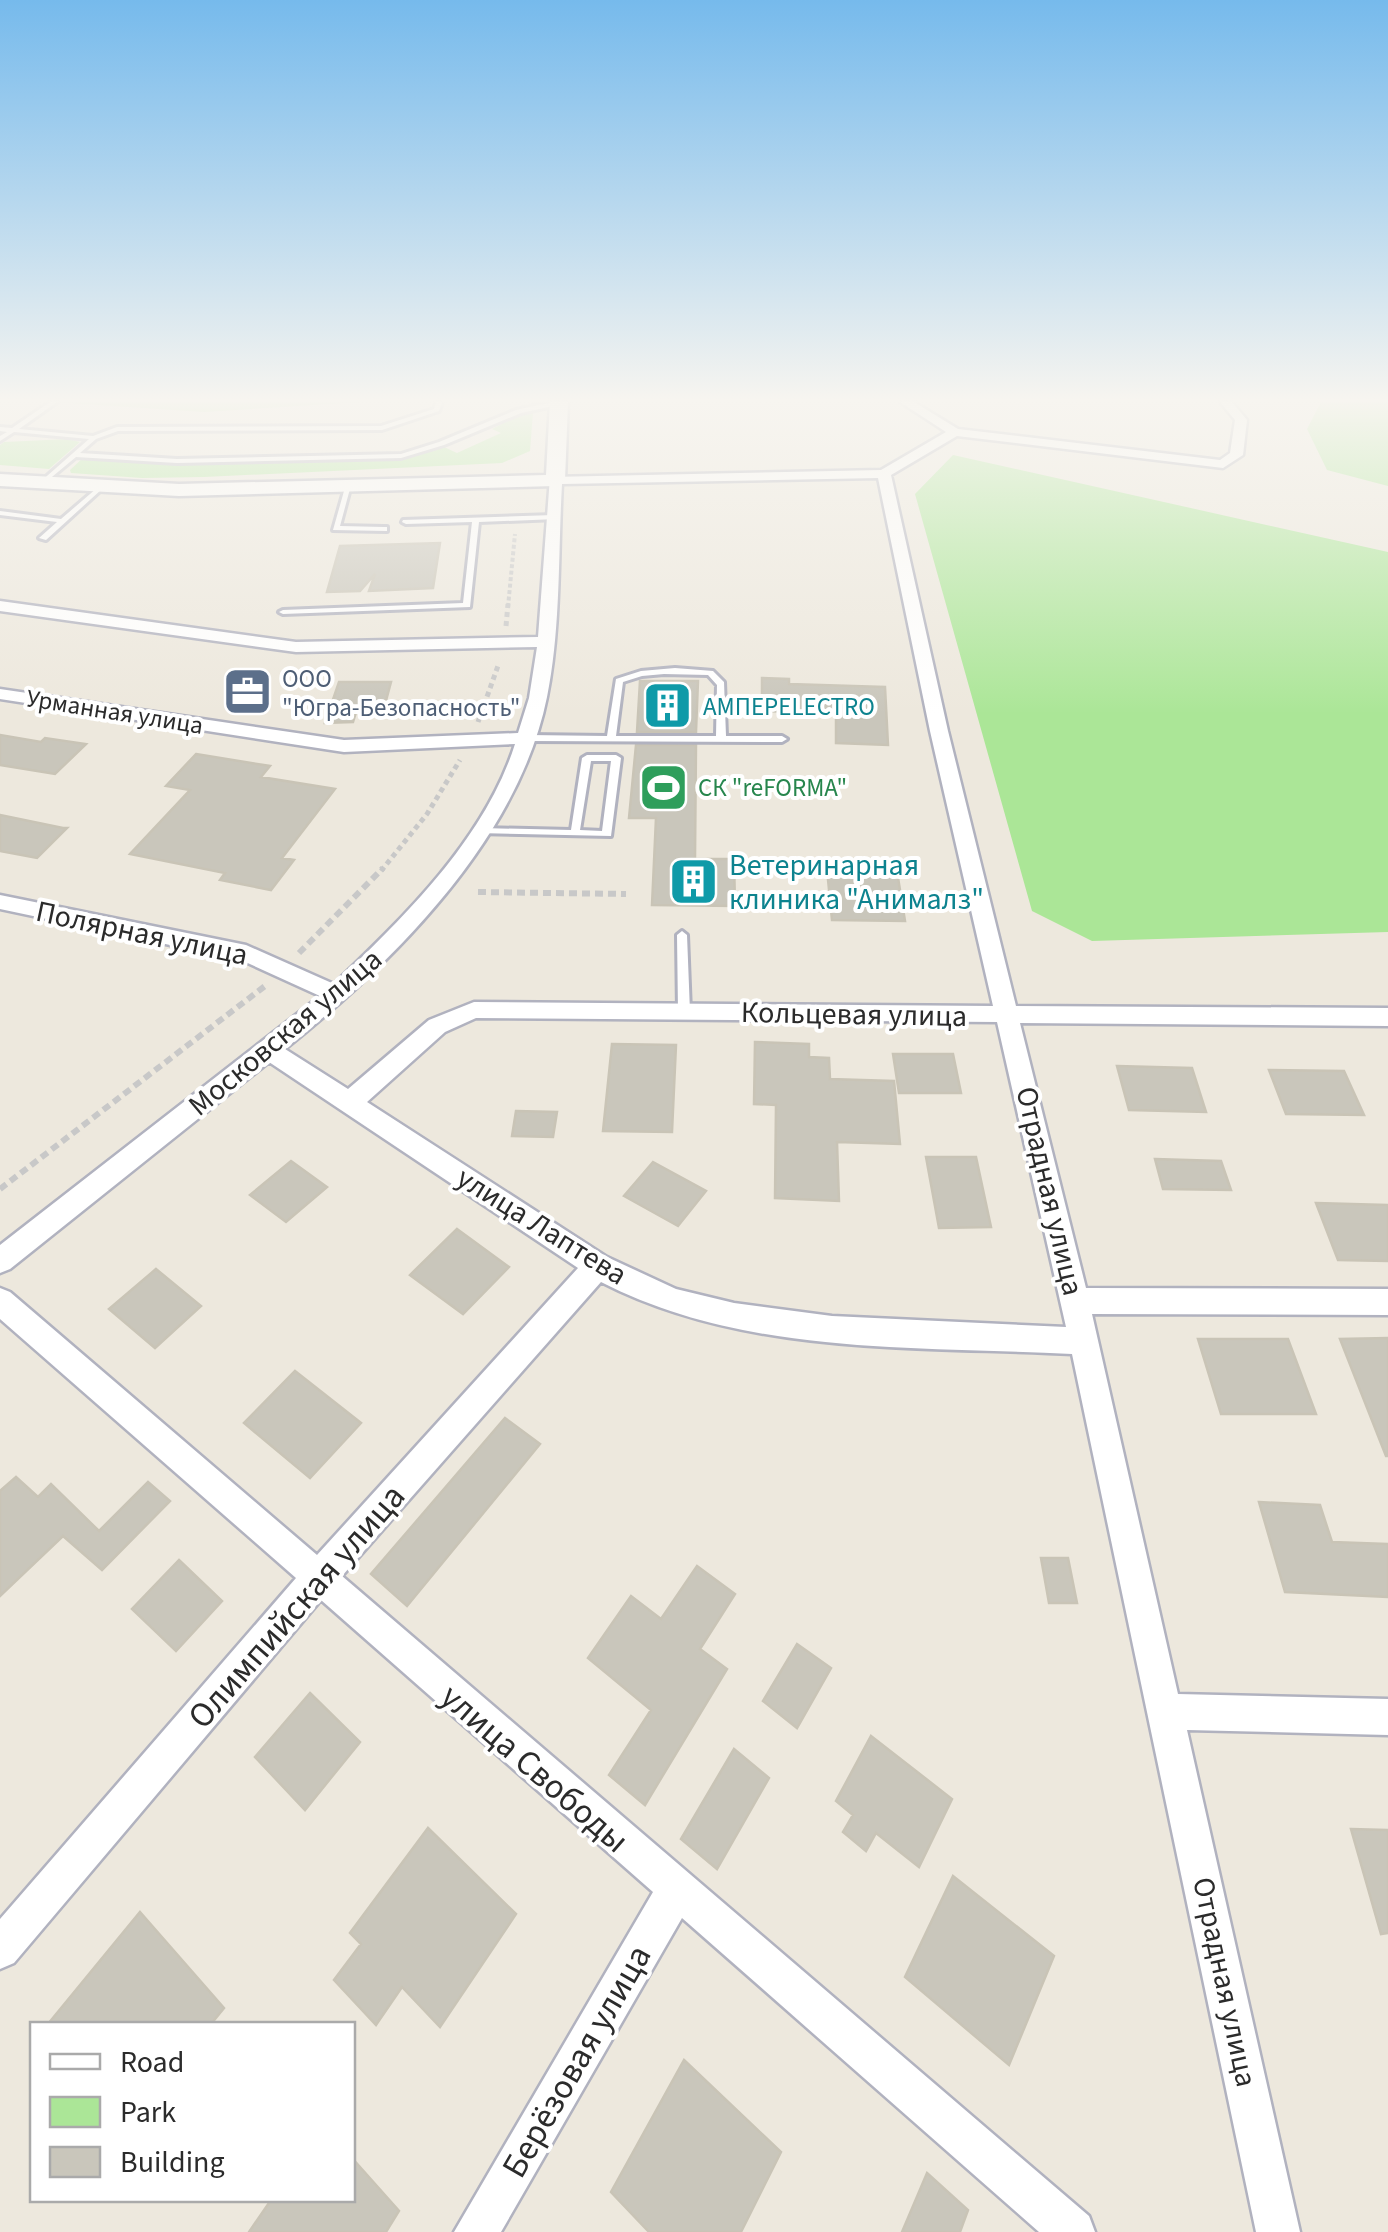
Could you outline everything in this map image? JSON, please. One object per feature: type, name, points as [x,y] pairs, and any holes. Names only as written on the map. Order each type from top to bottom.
[{"type":"street","name":"Московская улица","points":[[0,1261],[337,995],[394,940],[481,831],[503,795],[528,738],[546,642],[554,506]]},
{"type":"street","name":"Отрадная улица","points":[[891,506],[939,730],[1010,1015],[1075,1301],[1278,2232]]},
{"type":"street","points":[[0,606],[296,647],[546,642]]},
{"type":"street","name":"Урманная улица","points":[[0,694],[344,746],[528,738]]},
{"type":"street","name":"Полярная улица","points":[[0,902],[206,942],[284,968],[337,995]]},
{"type":"street","name":"Кольцевая улица","points":[[351,1102],[437,1026],[474,1010],[1388,1017]]},
{"type":"street","name":"улица Лаптева","points":[[269,1050],[596,1266],[648,1291],[738,1316],[797,1324],[1082,1342]]},
{"type":"street","name":"Олимпийская улица","points":[[0,1950],[317,1579],[596,1266]]},
{"type":"street","name":"улица Свободы","points":[[0,1301],[1074,2232]]},
{"type":"street","points":[[1075,1301],[1388,1302]]},
{"type":"street","points":[[1166,1712],[1388,1717]]},
{"type":"street","name":"Берёзовая улица","points":[[476,2232],[676,1890]]},
{"type":"lane","points":[[43,538],[80,506]]},
{"type":"lane","points":[[342,506],[336,528],[384,529]]},
{"type":"lane","points":[[0,513],[63,521]]},
{"type":"lane","points":[[406,522],[554,517]]},
{"type":"lane","points":[[282,612],[467,605],[476,520]]},
{"type":"lane","points":[[611,738],[619,681],[640,672],[680,670],[710,672],[721,684],[721,738]]},
{"type":"lane","points":[[528,738],[782,739]]},
{"type":"lane","points":[[481,831],[607,834],[616,758],[587,758],[575,833]]},
{"type":"lane","points":[[682,935],[684,1012]]},
{"type":"path","points":[[0,1189],[212,1030],[284,968],[378,876],[418,827],[448,783],[469,741],[504,643],[517,519]]},
{"type":"path","points":[[478,892],[626,894]]},
{"type":"green space","points":[[918,506],[1182,506],[1388,552],[1388,932],[1092,941],[1032,911]]},
{"type":"building","points":[[440,543],[433,588],[369,591],[375,574],[360,591],[327,592],[340,546]]},
{"type":"building","points":[[762,678],[789,679],[789,684],[885,687],[888,745],[836,743],[836,713],[762,711]]},
{"type":"building","name":"АМПЕРELECTRO","points":[[640,681],[698,681],[696,732],[637,732]]},
{"type":"building","points":[[339,682],[391,682],[384,708],[357,709],[353,722],[325,723]]},
{"type":"building","points":[[0,735],[86,744],[55,774],[0,765]]},
{"type":"building","points":[[636,745],[696,745],[695,859],[734,859],[735,906],[652,905],[656,818],[629,818]]},
{"type":"building","points":[[196,754],[270,766],[261,777],[335,789],[282,858],[294,860],[271,890],[220,880],[225,873],[130,854],[190,790],[166,786]]},
{"type":"building","points":[[0,815],[67,828],[37,858],[0,851]]},
{"type":"building","points":[[826,859],[895,859],[905,921],[832,920]]},
{"type":"building","points":[[755,1042],[809,1044],[809,1057],[829,1058],[830,1079],[894,1081],[900,1144],[837,1142],[839,1201],[775,1198],[776,1105],[754,1104]]},
{"type":"building","points":[[612,1044],[676,1045],[672,1132],[603,1131]]},
{"type":"building","points":[[893,1054],[953,1054],[961,1093],[899,1093]]},
{"type":"building","points":[[1117,1066],[1192,1068],[1206,1112],[1129,1110]]},
{"type":"building","points":[[1269,1070],[1344,1071],[1364,1115],[1286,1114]]},
{"type":"building","points":[[516,1111],[557,1112],[553,1137],[512,1136]]},
{"type":"building","points":[[926,1157],[976,1157],[991,1227],[939,1228]]},
{"type":"building","points":[[1155,1159],[1221,1161],[1231,1190],[1163,1189]]},
{"type":"building","points":[[291,1161],[327,1187],[286,1222],[250,1195]]},
{"type":"building","points":[[653,1162],[706,1191],[678,1226],[624,1196]]},
{"type":"building","points":[[1316,1203],[1388,1205],[1388,1261],[1338,1260]]},
{"type":"building","points":[[457,1229],[509,1267],[463,1314],[410,1275]]},
{"type":"building","points":[[156,1269],[201,1306],[155,1348],[109,1309]]},
{"type":"building","points":[[1388,1338],[1388,1456],[1386,1456],[1340,1339]]},
{"type":"building","points":[[1198,1339],[1288,1339],[1316,1414],[1221,1414]]},
{"type":"building","points":[[295,1371],[361,1423],[310,1478],[244,1423]]},
{"type":"building","points":[[505,1418],[540,1444],[407,1606],[371,1574]]},
{"type":"building","points":[[16,1477],[38,1497],[51,1484],[99,1531],[148,1482],[170,1501],[102,1570],[63,1536],[0,1596],[0,1491]]},
{"type":"building","points":[[1259,1502],[1320,1505],[1332,1542],[1388,1544],[1388,1597],[1285,1592]]},
{"type":"building","points":[[1041,1558],[1068,1558],[1077,1603],[1049,1603]]},
{"type":"building","points":[[179,1560],[222,1601],[176,1651],[132,1609]]},
{"type":"building","points":[[697,1566],[735,1594],[700,1649],[727,1669],[645,1805],[609,1775],[651,1710],[588,1658],[631,1596],[661,1619]]},
{"type":"building","points":[[797,1644],[831,1668],[797,1728],[763,1701]]},
{"type":"building","points":[[310,1693],[360,1742],[305,1810],[255,1757]]},
{"type":"building","points":[[871,1736],[952,1799],[919,1867],[876,1833],[866,1851],[843,1832],[853,1815],[836,1801]]},
{"type":"building","points":[[734,1749],[769,1778],[717,1869],[681,1839]]},
{"type":"building","points":[[428,1828],[516,1914],[440,2027],[402,1987],[376,2025],[334,1980],[361,1944],[350,1933]]},
{"type":"building","points":[[1351,1829],[1388,1830],[1388,1933],[1381,1934]]},
{"type":"building","points":[[953,1876],[1054,1956],[1009,2065],[905,1977]]},
{"type":"building","points":[[140,1912],[224,2008],[213,2022],[50,2022]]},
{"type":"building","points":[[684,2060],[781,2152],[741,2232],[649,2232],[611,2192]]},
{"type":"building","points":[[355,2161],[399,2211],[386,2232],[249,2232],[270,2202],[355,2202]]},
{"type":"building","points":[[927,2173],[968,2210],[960,2232],[902,2232]]},
{"type":"place","name":"ООО \"Югра-Безопасность\"","points":[[247,692]]},
{"type":"place","name":"АМПЕРELECTRO","points":[[668,706]]},
{"type":"place","name":"СК \"reFORMA\"","points":[[663,787]]},
{"type":"place","name":"Ветеринарная клиника \"Анималз\"","points":[[694,882]]}]
